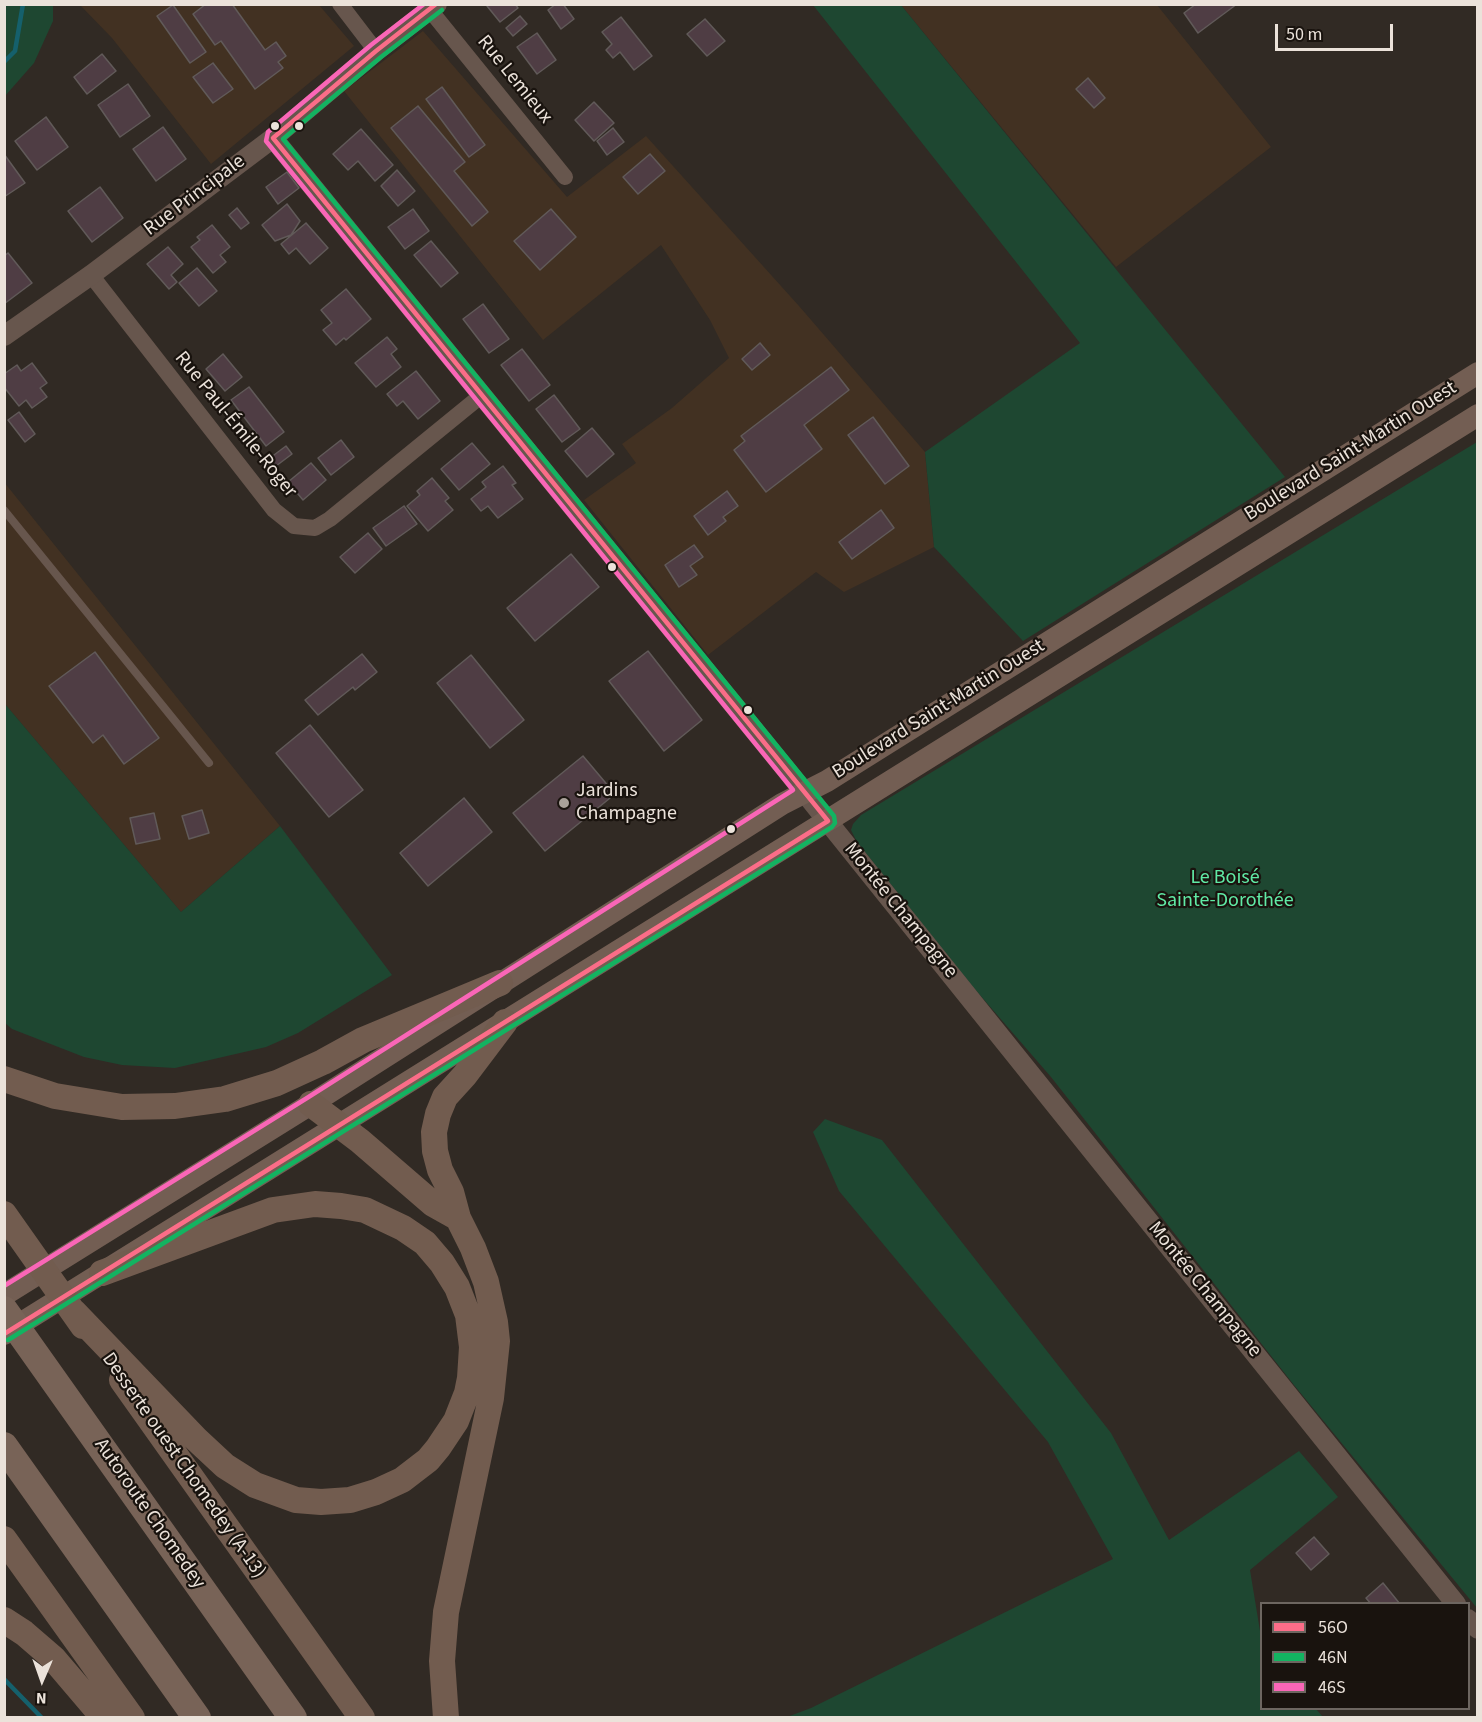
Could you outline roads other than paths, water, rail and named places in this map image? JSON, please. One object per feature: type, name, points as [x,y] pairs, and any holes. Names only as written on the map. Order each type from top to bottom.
[{"type":"highway","name":"Autoroute Chomedey","points":[[4,1310],[293,1718]]},
{"type":"highway","points":[[4,1446],[197,1718]]},
{"type":"main road","name":"Boulevard Saint-Martin Ouest","points":[[4,1295],[311,1104],[782,804],[874,751],[1478,373]]},
{"type":"main road","name":"Boulevard Saint-Martin Ouest","points":[[4,1334],[1478,416]]},
{"type":"main road","points":[[4,1079],[55,1096],[122,1107],[175,1106],[225,1099],[277,1083],[363,1040],[500,983]]},
{"type":"main road","points":[[446,1718],[442,1661],[446,1612],[485,1430],[496,1353],[495,1322],[486,1282],[458,1218],[451,1192],[440,1170],[435,1151],[435,1123],[445,1097],[465,1075],[505,1022]]},
{"type":"main road","points":[[311,1104],[360,1141],[433,1204],[458,1218]]},
{"type":"main road","points":[[74,1312],[196,1439],[225,1466],[255,1485],[296,1500],[321,1502],[350,1500],[376,1492],[402,1480],[428,1460],[438,1448],[456,1421],[462,1407],[470,1378],[472,1347],[468,1315],[457,1287],[442,1263],[425,1243],[378,1215],[353,1207],[328,1204],[273,1210],[254,1215],[102,1273]]},
{"type":"main road","name":"Desserte ouest Chomedey (A-13)","points":[[4,1214],[362,1718]]},
{"type":"main road","points":[[4,1539],[132,1718]]},
{"type":"main road","points":[[4,1620],[24,1633],[53,1658],[104,1718]]},
{"type":"street","points":[[340,4],[376,51]]},
{"type":"street","name":"Rue Principale","points":[[4,336],[91,275],[273,138],[376,51],[433,7]]},
{"type":"street","name":"Rue Lemieux","points":[[433,7],[565,177]]},
{"type":"street","name":"Montée Champagne","points":[[273,138],[805,792],[1454,1602]]},
{"type":"street","name":"Rue Paul-Émile-Roger","points":[[91,275],[274,510],[294,526],[315,528],[330,519],[482,395]]},
{"type":"lane","points":[[4,510],[209,762]]},
{"type":"waterway","points":[[4,62],[15,51],[23,4]]},
{"type":"waterway","points":[[4,1679],[42,1718]]},
{"type":"place","name":"Jardins Champagne","points":[[564,803]]},
{"type":"park label","name":"Le Boisé Sainte-Dorothée","points":[[1225,890]]}]
